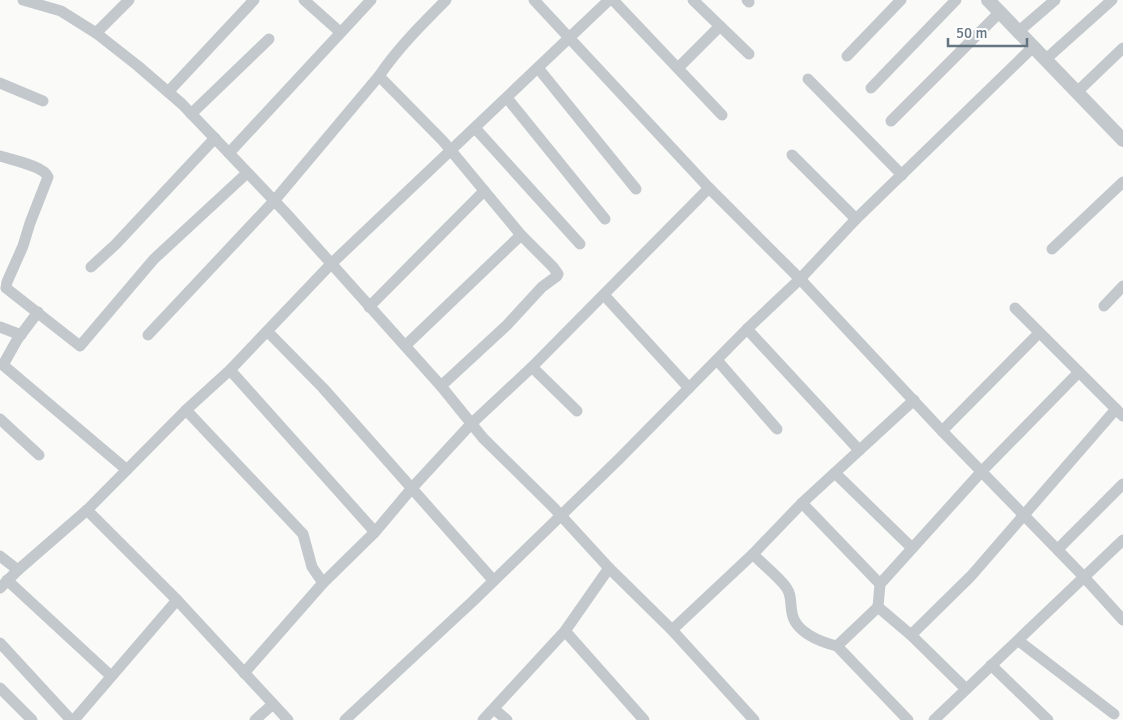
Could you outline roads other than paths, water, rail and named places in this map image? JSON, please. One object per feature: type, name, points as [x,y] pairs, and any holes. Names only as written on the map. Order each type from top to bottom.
[{"type":"street","points":[[23,0],[61,11],[96,34],[168,92],[216,138],[246,174],[274,202],[441,386],[483,438],[561,515],[609,568],[672,630],[754,720]]},
{"type":"street","points":[[96,34],[129,0]]},
{"type":"street","points":[[168,92],[254,0]]},
{"type":"street","points":[[304,0],[340,32]]},
{"type":"street","points":[[229,153],[371,0]]},
{"type":"street","points":[[148,335],[274,202],[379,76],[389,61],[446,0]]},
{"type":"street","points":[[534,0],[709,188],[800,278],[942,431],[1058,549],[1123,620]]},
{"type":"street","points":[[111,676],[4,584],[87,510],[186,410],[268,332],[331,264],[611,0],[722,115]]},
{"type":"street","points":[[694,0],[749,54]]},
{"type":"street","points":[[847,56],[901,0]]},
{"type":"street","points":[[871,88],[956,0]]},
{"type":"street","points":[[1019,32],[1055,0]]},
{"type":"street","points":[[1046,59],[1112,0]]},
{"type":"street","points":[[891,121],[994,4],[1123,140]]},
{"type":"street","points":[[678,68],[720,26]]},
{"type":"street","points":[[191,114],[269,39]]},
{"type":"street","points":[[345,720],[473,601],[561,515],[800,278],[856,219],[1034,46]]},
{"type":"street","points":[[1077,92],[1123,48]]},
{"type":"street","points":[[538,68],[636,189]]},
{"type":"street","points":[[379,76],[442,141],[521,235],[558,274],[542,287],[507,325],[441,386]]},
{"type":"street","points":[[808,79],[902,175]]},
{"type":"street","points":[[0,83],[43,101]]},
{"type":"street","points":[[507,98],[606,219]]},
{"type":"street","points":[[475,128],[580,244]]},
{"type":"street","points":[[91,267],[116,244],[216,138]]},
{"type":"street","points":[[792,155],[856,219]]},
{"type":"street","points":[[0,156],[41,169],[47,174],[48,178],[6,288],[80,346],[154,258],[246,174]]},
{"type":"street","points":[[1052,249],[1123,182]]},
{"type":"street","points":[[244,673],[323,583],[375,532],[412,488],[472,424],[532,367],[709,188]]},
{"type":"street","points":[[369,307],[484,191]]},
{"type":"street","points":[[405,346],[521,235]]},
{"type":"street","points":[[1104,306],[1123,286]]},
{"type":"street","points":[[604,295],[689,388]]},
{"type":"street","points":[[911,635],[971,576],[1120,413],[1015,308]]},
{"type":"street","points":[[38,312],[2,366],[127,470]]},
{"type":"street","points":[[0,327],[21,335]]},
{"type":"street","points":[[747,329],[859,450]]},
{"type":"street","points":[[268,332],[323,388],[493,580]]},
{"type":"street","points":[[942,431],[1039,333]]},
{"type":"street","points":[[717,360],[777,429]]},
{"type":"street","points":[[532,367],[577,411]]},
{"type":"street","points":[[230,370],[375,532]]},
{"type":"street","points":[[837,646],[878,607],[880,584],[982,471],[1079,372]]},
{"type":"street","points":[[672,630],[753,554],[802,502],[914,400]]},
{"type":"street","points":[[186,410],[303,534],[312,567],[323,583]]},
{"type":"street","points":[[0,419],[39,455]]},
{"type":"street","points":[[835,473],[912,548]]},
{"type":"street","points":[[1058,549],[1123,484]]},
{"type":"street","points":[[802,502],[880,584]]},
{"type":"street","points":[[87,510],[177,600],[288,720]]},
{"type":"street","points":[[934,720],[1123,540]]},
{"type":"street","points":[[753,554],[786,587],[791,595],[792,614],[797,624],[810,636],[824,643],[837,646],[908,720]]},
{"type":"street","points":[[0,556],[18,570]]},
{"type":"street","points":[[483,720],[565,630],[609,568]]},
{"type":"street","points":[[0,643],[72,720],[177,600]]},
{"type":"street","points":[[878,607],[911,635],[966,689]]},
{"type":"street","points":[[565,630],[644,720]]},
{"type":"street","points":[[1019,641],[1114,714]]},
{"type":"street","points":[[991,666],[1048,720]]},
{"type":"street","points":[[0,688],[32,720]]},
{"type":"street","points":[[255,720],[273,704]]},
{"type":"street","points":[[494,709],[507,720]]}]
